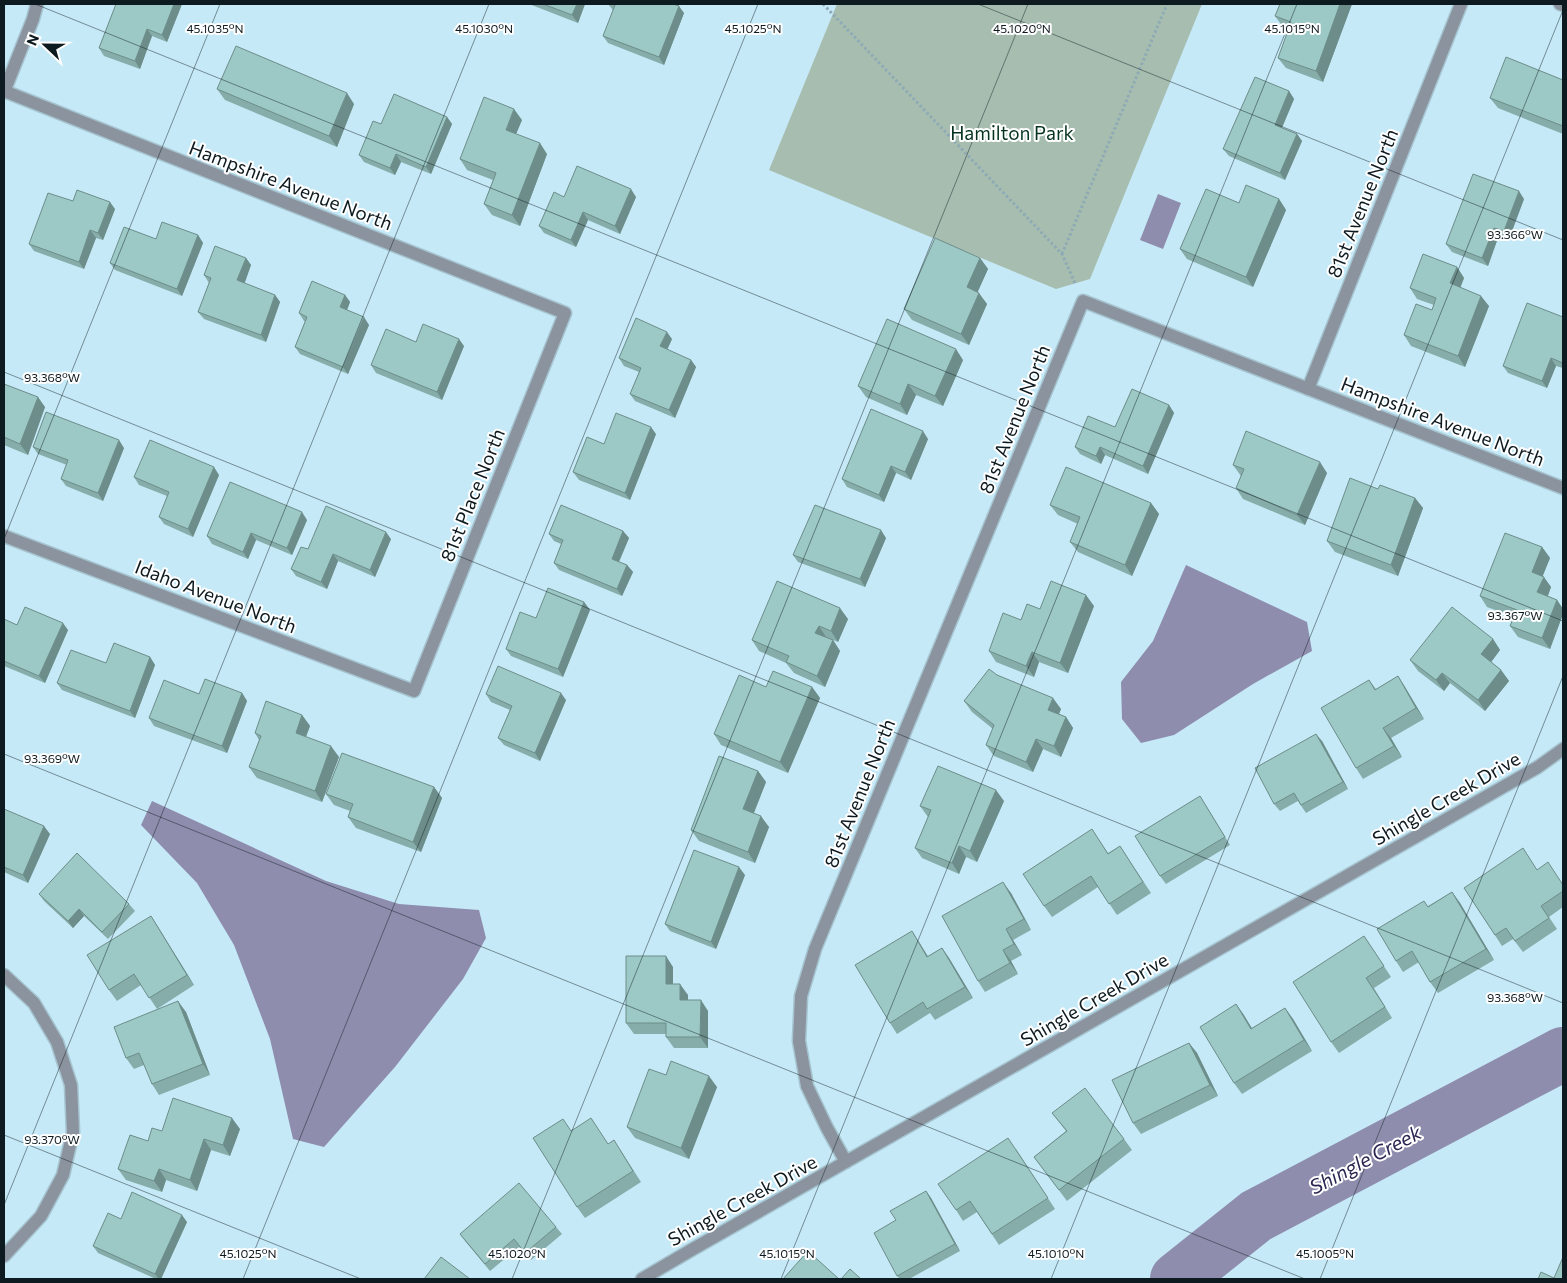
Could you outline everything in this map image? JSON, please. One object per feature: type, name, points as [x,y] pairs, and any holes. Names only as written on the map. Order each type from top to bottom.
[{"type":"street","points":[[4,92],[33,19],[37,4]]},
{"type":"street","name":"81st Avenue North","points":[[1308,389],[1461,4]]},
{"type":"street","name":"Hampshire Avenue North","points":[[4,92],[565,313]]},
{"type":"street","points":[[1083,301],[1308,389]]},
{"type":"street","name":"81st Avenue North","points":[[846,1162],[807,1086],[799,1041],[801,996],[815,949],[1083,301]]},
{"type":"street","name":"81st Place North","points":[[414,691],[565,313]]},
{"type":"street","name":"Hampshire Avenue North","points":[[1308,389],[1563,488]]},
{"type":"street","name":"Idaho Avenue North","points":[[4,536],[414,691]]},
{"type":"street","name":"Shingle Creek Drive","points":[[642,1279],[693,1248],[1538,767],[1563,749]]},
{"type":"street","points":[[4,975],[34,1003],[58,1042],[71,1085],[73,1132],[63,1175],[46,1208],[41,1216],[4,1256]]},
{"type":"path","points":[[823,4],[1062,254],[1083,301]]},
{"type":"path","points":[[1062,254],[1167,4]]},
{"type":"green space","name":"Hamilton Park","points":[[837,4],[1202,4],[1090,279],[1056,289],[769,170]]},
{"type":"water","points":[[1158,194],[1181,203],[1163,249],[1140,240]]},
{"type":"water","points":[[1186,565],[1307,622],[1312,651],[1253,684],[1174,735],[1141,743],[1122,719],[1121,682],[1153,641]]},
{"type":"water","points":[[152,801],[326,881],[399,904],[479,910],[486,938],[463,979],[395,1067],[324,1147],[293,1139],[270,1039],[234,945],[197,883],[141,825]]},
{"type":"building","points":[[116,4],[174,4],[162,35],[147,29],[135,61],[99,48]]},
{"type":"building","points":[[543,4],[577,4],[572,15]]},
{"type":"building","points":[[612,4],[673,4],[679,6],[659,57],[603,36],[615,5]]},
{"type":"building","points":[[1280,4],[1340,4],[1316,71],[1278,58],[1291,22],[1275,16]]},
{"type":"building","points":[[236,46],[347,93],[329,136],[217,89]]},
{"type":"building","points":[[1506,57],[1563,80],[1563,126],[1490,98]]},
{"type":"building","points":[[1255,77],[1289,91],[1275,125],[1297,134],[1280,173],[1223,149]]},
{"type":"building","points":[[394,94],[447,117],[426,167],[396,154],[390,168],[359,155],[373,121],[381,124]]},
{"type":"building","points":[[484,97],[514,109],[506,130],[540,143],[512,215],[484,204],[496,173],[460,159]]},
{"type":"building","points":[[577,166],[631,189],[615,226],[583,212],[571,240],[539,226],[554,192],[564,197]]},
{"type":"building","points":[[1473,174],[1519,191],[1504,231],[1494,228],[1482,258],[1446,244]]},
{"type":"building","points":[[1246,185],[1279,199],[1246,277],[1180,249],[1206,189],[1239,203]]},
{"type":"building","points":[[77,190],[110,202],[98,233],[90,230],[79,262],[29,244],[48,193],[73,201]]},
{"type":"building","points":[[162,222],[198,235],[177,289],[110,263],[124,227],[156,239]]},
{"type":"building","points":[[935,238],[980,258],[967,287],[979,293],[961,334],[904,309]]},
{"type":"building","points":[[215,246],[246,258],[237,280],[275,295],[261,335],[198,312],[211,278],[204,275]]},
{"type":"building","points":[[1423,254],[1457,267],[1450,283],[1481,296],[1458,356],[1404,335],[1416,304],[1432,310],[1436,298],[1410,288]]},
{"type":"building","points":[[312,281],[345,295],[340,307],[364,317],[343,367],[295,347],[307,317],[299,313]]},
{"type":"building","points":[[1527,303],[1563,317],[1563,363],[1551,358],[1542,381],[1503,366]]},
{"type":"building","points":[[636,318],[667,332],[660,346],[691,360],[669,410],[630,394],[641,368],[619,358]]},
{"type":"building","points":[[887,319],[956,349],[935,396],[908,384],[900,404],[858,386]]},
{"type":"building","points":[[423,324],[459,339],[437,392],[371,365],[386,329],[416,342]]},
{"type":"building","points":[[4,384],[38,397],[20,444],[4,437]]},
{"type":"building","points":[[1132,389],[1169,405],[1143,466],[1100,447],[1096,456],[1075,447],[1088,416],[1115,427]]},
{"type":"building","points":[[871,409],[923,431],[905,472],[891,466],[879,495],[842,479]]},
{"type":"building","points":[[46,412],[119,440],[98,493],[61,479],[68,460],[33,447]]},
{"type":"building","points":[[616,413],[651,427],[625,493],[573,472],[587,437],[604,444]]},
{"type":"building","points":[[1246,431],[1320,462],[1297,515],[1236,488],[1244,469],[1233,465]]},
{"type":"building","points":[[150,440],[214,467],[188,529],[159,517],[169,492],[134,477]]},
{"type":"building","points":[[1066,467],[1151,503],[1125,565],[1070,542],[1080,517],[1050,505]]},
{"type":"building","points":[[1350,478],[1378,489],[1380,485],[1415,498],[1391,565],[1327,541]]},
{"type":"building","points":[[230,482],[302,512],[287,548],[251,533],[243,552],[207,536]]},
{"type":"building","points":[[561,505],[623,531],[612,559],[627,565],[617,589],[554,563],[563,540],[549,534]]},
{"type":"building","points":[[815,505],[881,530],[860,579],[793,555]]},
{"type":"building","points":[[326,506],[386,532],[370,570],[333,554],[321,582],[291,569],[301,547],[308,549]]},
{"type":"building","points":[[1505,533],[1542,547],[1532,572],[1544,577],[1537,592],[1557,600],[1542,638],[1510,626],[1517,610],[1480,596]]},
{"type":"building","points":[[777,581],[840,608],[831,631],[819,626],[815,633],[833,640],[817,676],[786,662],[789,656],[752,640]]},
{"type":"building","points":[[1051,581],[1086,595],[1060,663],[1032,652],[1026,666],[989,651],[1003,613],[1021,620],[1027,604],[1040,609]]},
{"type":"building","points":[[548,588],[584,602],[558,669],[506,649],[520,612],[536,618]]},
{"type":"building","points":[[25,607],[63,623],[39,676],[4,661],[4,619],[17,625]]},
{"type":"building","points":[[1452,607],[1493,639],[1481,654],[1501,670],[1478,700],[1442,673],[1436,680],[1410,660]]},
{"type":"building","points":[[114,643],[150,657],[130,711],[57,683],[71,650],[106,663]]},
{"type":"building","points":[[498,666],[561,693],[535,753],[498,738],[512,706],[486,694]]},
{"type":"building","points":[[989,669],[997,675],[1053,698],[1048,710],[1066,717],[1054,746],[1036,739],[1026,762],[986,745],[994,725],[964,701]]},
{"type":"building","points":[[773,671],[812,687],[780,762],[714,734],[739,675],[766,687]]},
{"type":"building","points":[[1398,676],[1416,708],[1383,728],[1394,746],[1356,768],[1321,708],[1369,680],[1375,690]]},
{"type":"building","points":[[205,679],[242,693],[222,746],[149,718],[164,680],[199,694]]},
{"type":"building","points":[[266,701],[302,715],[296,733],[331,746],[315,791],[249,767],[261,736],[255,733]]},
{"type":"building","points":[[1316,734],[1343,782],[1301,805],[1294,793],[1274,804],[1255,768]]},
{"type":"building","points":[[342,753],[434,787],[413,842],[348,817],[353,804],[326,794]]},
{"type":"building","points":[[719,756],[758,771],[743,809],[761,816],[748,852],[691,830]]},
{"type":"building","points":[[938,766],[996,790],[970,851],[959,846],[952,863],[915,848],[931,810],[920,806]]},
{"type":"building","points":[[1200,796],[1225,837],[1160,876],[1135,836]]},
{"type":"building","points":[[4,809],[44,826],[23,875],[4,867]]},
{"type":"building","points":[[1092,829],[1108,854],[1120,846],[1143,882],[1109,904],[1091,876],[1044,906],[1023,874]]},
{"type":"building","points":[[1523,848],[1537,870],[1548,862],[1563,885],[1563,891],[1541,906],[1549,918],[1515,941],[1506,928],[1495,935],[1464,888]]},
{"type":"building","points":[[694,850],[739,867],[711,942],[665,924]]},
{"type":"building","points":[[77,853],[129,904],[102,932],[79,909],[68,921],[39,894]]},
{"type":"building","points":[[1003,882],[1024,919],[1006,929],[1014,944],[1003,950],[1010,963],[978,981],[942,916]]},
{"type":"building","points":[[1452,892],[1486,949],[1430,982],[1412,951],[1396,961],[1377,929],[1424,901],[1428,907]]},
{"type":"building","points":[[151,916],[187,975],[149,998],[134,974],[109,990],[87,955]]},
{"type":"building","points":[[912,931],[927,957],[942,948],[965,987],[927,1009],[923,1002],[890,1023],[855,965]]},
{"type":"building","points":[[1364,936],[1384,966],[1366,978],[1385,1007],[1331,1042],[1293,982]]},
{"type":"building","points":[[626,956],[666,956],[666,984],[680,984],[680,1000],[701,1000],[700,1037],[666,1037],[666,1023],[626,1023]]},
{"type":"building","points":[[178,1001],[203,1064],[152,1084],[139,1053],[126,1058],[114,1027]]},
{"type":"building","points":[[1236,1004],[1251,1029],[1285,1008],[1304,1040],[1234,1083],[1200,1027]]},
{"type":"building","points":[[1189,1043],[1210,1085],[1133,1123],[1112,1080]]},
{"type":"building","points":[[671,1061],[709,1076],[681,1148],[627,1127],[649,1069],[666,1075]]},
{"type":"building","points":[[1085,1088],[1124,1139],[1059,1190],[1034,1157],[1067,1131],[1052,1113]]},
{"type":"building","points":[[173,1098],[232,1118],[223,1145],[204,1139],[190,1180],[159,1169],[154,1181],[118,1169],[130,1135],[148,1141],[152,1128],[162,1131]]},
{"type":"building","points":[[591,1118],[608,1144],[614,1140],[633,1171],[577,1207],[533,1138],[563,1119],[571,1131]]},
{"type":"building","points":[[1008,1138],[1048,1198],[992,1234],[970,1201],[956,1210],[938,1184]]},
{"type":"building","points":[[519,1183],[556,1227],[525,1253],[514,1239],[485,1264],[460,1234]]},
{"type":"building","points":[[926,1191],[955,1244],[897,1276],[874,1233],[896,1220],[890,1211]]},
{"type":"building","points":[[132,1192],[182,1215],[155,1274],[93,1246],[108,1213],[121,1219]]},
{"type":"building","points":[[808,1251],[839,1279],[783,1279]]},
{"type":"building","points":[[441,1257],[470,1279],[424,1279]]},
{"type":"building","points":[[1563,1257],[1563,1279],[1538,1279],[1541,1272],[1554,1278]]},
{"type":"building","points":[[850,1269],[861,1279],[841,1279]]},
{"type":"waterway","name":"Shingle Creek","points":[[1177,1279],[1256,1216],[1563,1054]]}]
